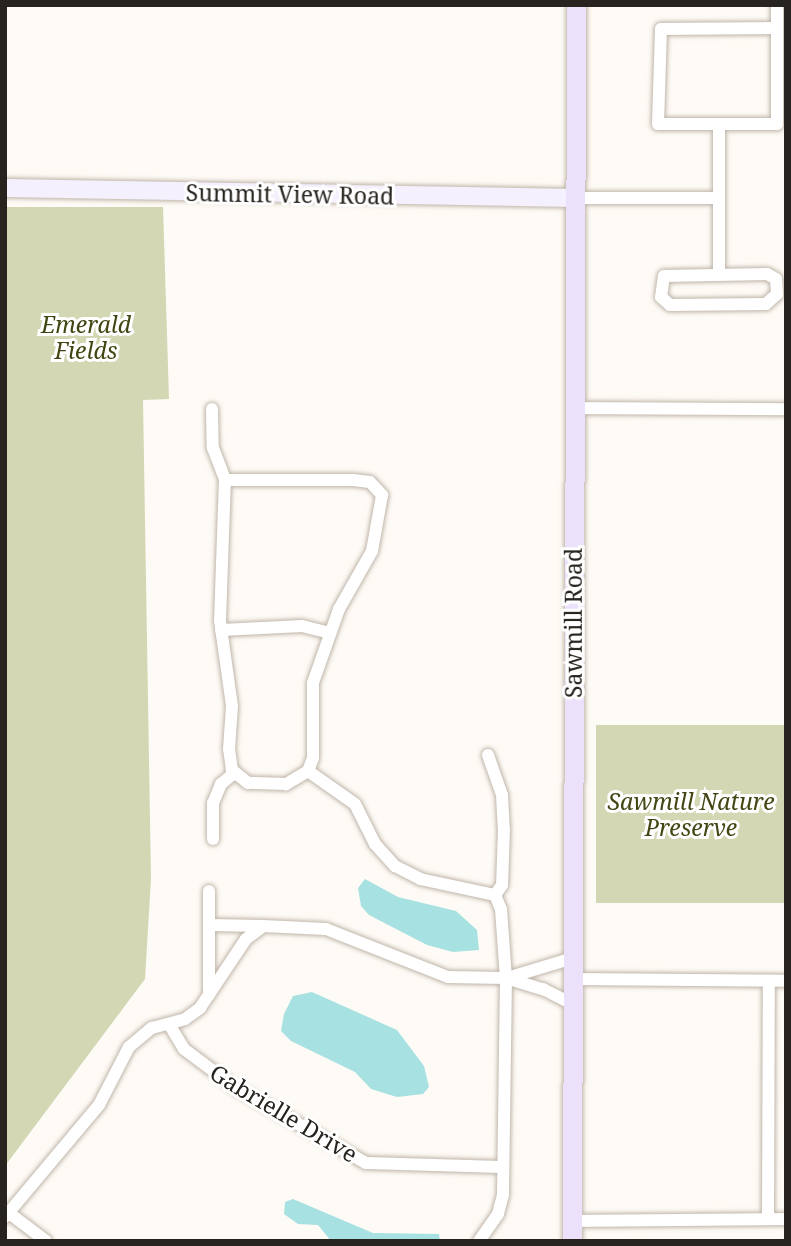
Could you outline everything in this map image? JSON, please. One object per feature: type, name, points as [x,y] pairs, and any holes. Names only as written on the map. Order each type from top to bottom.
[{"type":"main road","name":"Sawmill Road","points":[[572,1231],[576,5]]},
{"type":"street","points":[[777,5],[777,28],[777,124],[658,124],[659,32],[665,27],[777,28]]},
{"type":"street","points":[[719,124],[719,274]]},
{"type":"street","name":"Summit View Road","points":[[5,188],[575,198]]},
{"type":"street","points":[[575,198],[718,198]]},
{"type":"street","points":[[719,274],[773,275],[777,294],[766,304],[663,304],[664,276],[719,274]]},
{"type":"street","points":[[574,408],[786,409]]},
{"type":"street","points":[[212,409],[213,448],[225,480],[221,630],[232,706],[229,749],[234,773],[258,786],[286,784],[308,771],[313,758],[313,683],[330,633],[372,551],[382,495],[375,485],[353,480],[225,480]]},
{"type":"street","points":[[221,630],[302,626],[330,633]]},
{"type":"street","points":[[488,755],[502,795],[504,829],[502,885],[495,895]]},
{"type":"street","points":[[308,771],[355,804],[375,844],[396,866],[420,878],[495,895]]},
{"type":"street","points":[[213,839],[213,803],[220,784],[234,773]]},
{"type":"street","points":[[209,891],[209,995]]},
{"type":"street","points":[[478,1241],[498,1214],[503,1167],[506,978],[501,909],[495,895]]},
{"type":"street","points":[[209,925],[326,929],[448,977],[506,978],[543,989],[573,1004]]},
{"type":"street","points":[[46,1241],[7,1215],[99,1105],[129,1047],[152,1028],[169,1024],[201,1008],[246,939],[263,926]]},
{"type":"street","points":[[506,978],[573,958]]},
{"type":"street","points":[[573,979],[786,981]]},
{"type":"street","points":[[768,1218],[769,981]]},
{"type":"street","name":"Gabrielle Drive","points":[[169,1024],[184,1049],[236,1088],[366,1163],[503,1167]]},
{"type":"street","points":[[572,1231],[786,1219]]},
{"type":"green space","name":"Emerald Fields","points":[[5,207],[163,207],[169,399],[143,400],[151,879],[145,979],[5,1166]]},
{"type":"green space","name":"Sawmill Nature Preserve","points":[[596,725],[786,725],[786,903],[596,903]]},
{"type":"water","points":[[365,879],[398,897],[456,911],[477,930],[479,950],[453,952],[427,945],[369,915],[361,906],[358,888]]},
{"type":"water","points":[[312,992],[397,1030],[424,1066],[429,1087],[423,1094],[397,1097],[371,1089],[355,1072],[291,1041],[281,1031],[284,1014],[293,996]]},
{"type":"water","points":[[293,1199],[373,1233],[439,1234],[440,1241],[331,1241],[318,1225],[298,1224],[284,1214],[285,1202]]}]
